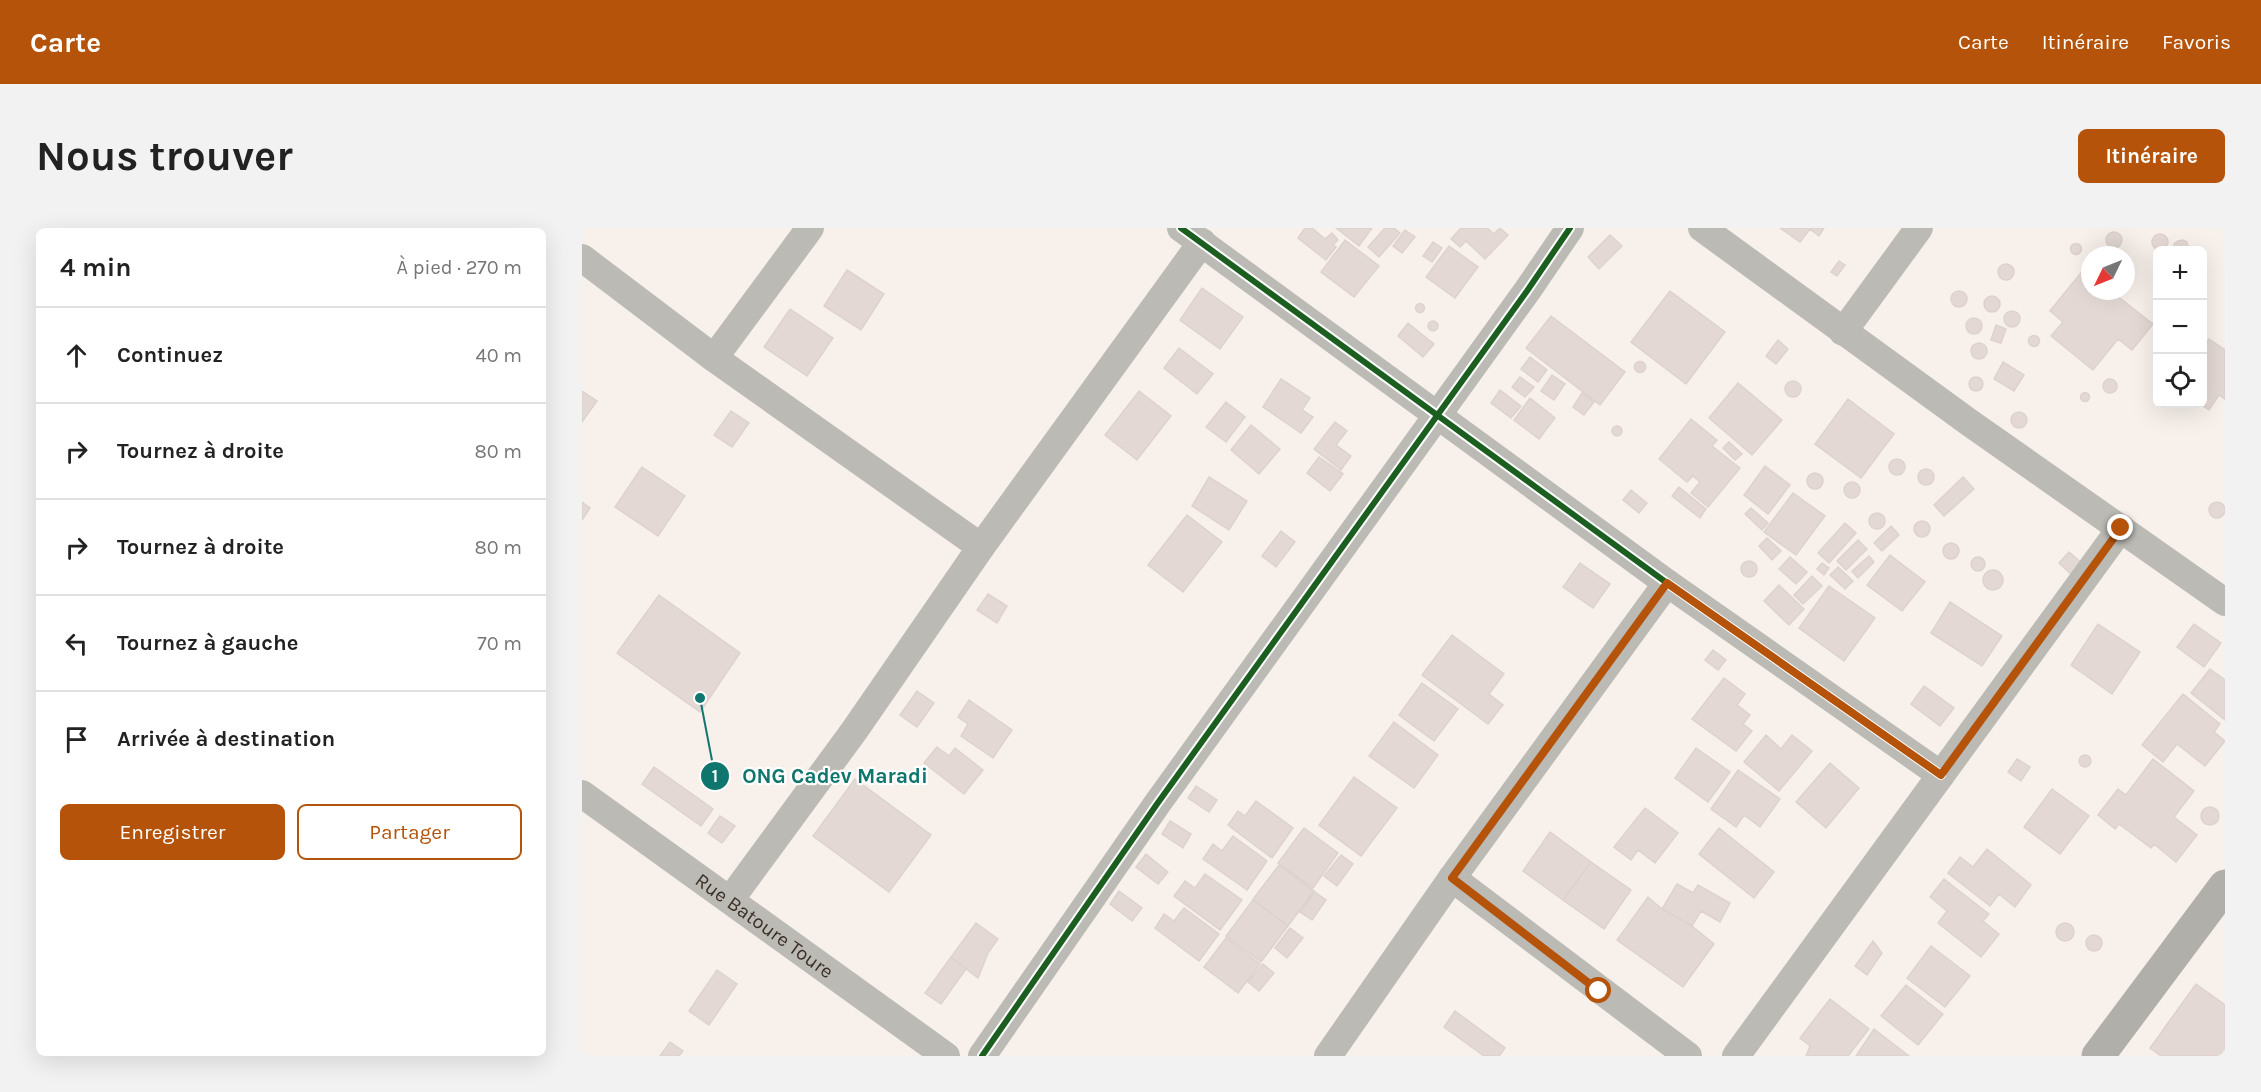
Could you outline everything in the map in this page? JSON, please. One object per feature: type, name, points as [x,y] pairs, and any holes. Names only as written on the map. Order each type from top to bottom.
[{"type":"main road","points":[[2098,1056],[2225,886]]},
{"type":"street","points":[[714,358],[810,228]]},
{"type":"street","points":[[982,1056],[1157,804],[1570,228]]},
{"type":"street","points":[[1702,228],[1843,332],[2225,602]]},
{"type":"street","points":[[1843,332],[1919,228]]},
{"type":"street","points":[[730,900],[854,731],[1192,235],[1667,583],[1941,775]]},
{"type":"street","points":[[582,258],[714,358],[981,547]]},
{"type":"street","points":[[1736,1056],[2121,528]]},
{"type":"street","points":[[1328,1056],[1452,878],[1667,583]]},
{"type":"street","name":"Rue Batoure Toure","points":[[582,794],[946,1056]]},
{"type":"street","points":[[1452,878],[1688,1056]]},
{"type":"building","points":[[1305,228],[1312,228],[1325,239],[1332,233],[1338,240],[1333,245],[1336,247],[1326,260],[1298,238]]},
{"type":"building","points":[[1336,228],[1372,228],[1359,246]]},
{"type":"building","points":[[1385,228],[1394,228],[1400,233],[1379,257],[1368,247]]},
{"type":"building","points":[[1461,228],[1487,228],[1494,234],[1500,228],[1508,235],[1485,259],[1466,241],[1460,247],[1451,239]]},
{"type":"building","points":[[1780,228],[1824,228],[1819,236],[1810,229],[1800,242]]},
{"type":"building","points":[[1405,230],[1415,237],[1402,253],[1393,246]]},
{"type":"building","points":[[2114,232],[2120,234],[2120,246],[2108,246],[2106,240],[2108,234]]},
{"type":"building","points":[[2157,234],[2163,234],[2168,239],[2167,246],[2152,245],[2152,239]]},
{"type":"building","points":[[1610,235],[1622,246],[1599,269],[1588,257]]},
{"type":"building","points":[[1345,240],[1379,266],[1354,297],[1321,272]]},
{"type":"building","points":[[2178,241],[2187,242],[2188,246],[2174,246]]},
{"type":"building","points":[[1433,242],[1442,248],[1432,262],[1423,256]]},
{"type":"building","points":[[2076,243],[2080,245],[2080,253],[2076,255],[2072,253],[2070,249],[2072,245]]},
{"type":"building","points":[[1449,246],[1478,267],[1455,298],[1426,277]]},
{"type":"building","points":[[1839,261],[1845,265],[1837,276],[1831,272]]},
{"type":"building","points":[[2003,264],[2009,264],[2014,272],[2012,278],[2003,280],[1998,275],[1998,269]]},
{"type":"building","points":[[847,270],[884,294],[861,330],[824,306]]},
{"type":"building","points":[[2081,273],[2081,300],[2122,300],[2153,324],[2132,350],[2118,339],[2093,370],[2051,336],[2063,322],[2050,311]]},
{"type":"building","points":[[1202,288],[1243,317],[1220,349],[1180,320]]},
{"type":"building","points":[[1670,291],[1725,332],[1686,384],[1631,342]]},
{"type":"building","points":[[1959,291],[1965,293],[1967,299],[1965,305],[1959,307],[1953,305],[1951,299],[1953,293]]},
{"type":"building","points":[[1992,296],[1998,298],[2000,304],[1998,310],[1992,312],[1986,310],[1984,304],[1986,298]]},
{"type":"building","points":[[1420,303],[1425,308],[1420,313],[1415,308]]},
{"type":"building","points":[[790,309],[833,338],[807,376],[764,347]]},
{"type":"building","points":[[2012,311],[2018,313],[2020,319],[2018,325],[2012,327],[2006,325],[2004,319],[2006,313]]},
{"type":"building","points":[[1551,316],[1625,372],[1600,405],[1526,348]]},
{"type":"building","points":[[1971,318],[1977,318],[1982,326],[1980,332],[1971,334],[1966,329],[1966,323]]},
{"type":"building","points":[[1433,321],[1438,326],[1433,331],[1428,326]]},
{"type":"building","points":[[1408,323],[1434,344],[1423,357],[1398,336]]},
{"type":"building","points":[[1996,325],[2006,329],[2001,343],[1991,340]]},
{"type":"building","points":[[2034,335],[2040,341],[2034,347],[2028,341]]},
{"type":"building","points":[[2209,339],[2225,350],[2225,399],[2219,395],[2209,410],[2206,408],[2207,342]]},
{"type":"building","points":[[1778,340],[1788,349],[1776,364],[1766,356]]},
{"type":"building","points":[[1976,343],[1982,343],[1987,351],[1985,357],[1976,359],[1971,354],[1971,348]]},
{"type":"building","points":[[1179,348],[1213,374],[1197,394],[1164,368]]},
{"type":"building","points":[[1530,357],[1547,370],[1538,382],[1521,369]]},
{"type":"building","points":[[1640,361],[1646,367],[1640,373],[1634,367]]},
{"type":"building","points":[[2003,362],[2024,375],[2014,391],[1994,379]]},
{"type":"building","points":[[1552,375],[1565,384],[1554,400],[1541,391]]},
{"type":"building","points":[[1520,377],[1534,387],[1525,397],[1512,387]]},
{"type":"building","points":[[1973,377],[1979,377],[1983,384],[1979,391],[1973,391],[1969,387],[1969,381]]},
{"type":"building","points":[[1281,379],[1310,398],[1302,410],[1313,417],[1301,433],[1263,407]]},
{"type":"building","points":[[2107,379],[2113,379],[2117,386],[2113,393],[2107,393],[2103,389],[2103,383]]},
{"type":"building","points":[[1793,381],[1799,383],[1801,389],[1799,395],[1793,397],[1787,395],[1785,389],[1787,383]]},
{"type":"building","points":[[1738,383],[1782,420],[1752,455],[1709,418]]},
{"type":"building","points":[[1500,390],[1521,406],[1511,418],[1491,403]]},
{"type":"building","points":[[582,391],[597,401],[582,422]]},
{"type":"building","points":[[1139,391],[1171,416],[1137,460],[1105,435]]},
{"type":"building","points":[[1582,393],[1594,402],[1584,415],[1573,407]]},
{"type":"building","points":[[2085,393],[2089,397],[2085,401],[2081,397]]},
{"type":"building","points":[[1530,398],[1555,418],[1539,439],[1514,420]]},
{"type":"building","points":[[1848,399],[1894,434],[1861,478],[1815,444]]},
{"type":"building","points":[[1226,402],[1245,417],[1226,442],[1206,427]]},
{"type":"building","points":[[731,411],[749,423],[732,447],[714,435]]},
{"type":"building","points":[[2016,412],[2022,412],[2027,420],[2025,426],[2016,428],[2011,423],[2011,417]]},
{"type":"building","points":[[1691,419],[1717,440],[1712,446],[1740,468],[1708,507],[1691,493],[1700,482],[1693,476],[1687,482],[1659,459]]},
{"type":"building","points":[[1335,422],[1347,431],[1336,445],[1351,456],[1341,470],[1314,449]]},
{"type":"building","points":[[1251,425],[1280,449],[1259,474],[1231,450]]},
{"type":"building","points":[[1617,426],[1622,431],[1617,436],[1612,431]]},
{"type":"building","points":[[1729,442],[1742,454],[1735,460],[1723,448]]},
{"type":"building","points":[[1319,457],[1343,474],[1330,491],[1307,473]]},
{"type":"building","points":[[1897,459],[1903,461],[1905,467],[1903,473],[1897,475],[1891,473],[1889,467],[1891,461]]},
{"type":"building","points":[[1765,466],[1790,485],[1768,514],[1744,495]]},
{"type":"building","points":[[642,467],[685,496],[658,536],[615,507]]},
{"type":"building","points":[[1923,469],[1929,469],[1934,477],[1932,483],[1923,485],[1918,480],[1918,474]]},
{"type":"building","points":[[1812,473],[1818,473],[1823,481],[1821,487],[1812,489],[1807,484],[1807,478]]},
{"type":"building","points":[[1209,477],[1247,501],[1229,530],[1192,506]]},
{"type":"building","points":[[1963,477],[1974,489],[1944,516],[1934,505]]},
{"type":"building","points":[[1849,482],[1855,482],[1860,490],[1858,496],[1849,498],[1844,493],[1844,487]]},
{"type":"building","points":[[1679,487],[1706,509],[1700,518],[1672,496]]},
{"type":"building","points":[[1631,490],[1647,503],[1639,513],[1623,500]]},
{"type":"building","points":[[1793,493],[1825,516],[1796,555],[1764,532]]},
{"type":"building","points":[[582,502],[590,508],[582,520]]},
{"type":"building","points":[[2217,502],[2223,504],[2225,510],[2223,516],[2217,518],[2211,516],[2209,510],[2211,504]]},
{"type":"building","points":[[1751,508],[1768,523],[1762,530],[1745,514]]},
{"type":"building","points":[[1874,513],[1880,513],[1885,521],[1883,527],[1874,529],[1869,524],[1869,518]]},
{"type":"building","points":[[1187,515],[1222,542],[1183,592],[1148,565]]},
{"type":"building","points":[[1919,521],[1925,521],[1930,529],[1928,535],[1919,537],[1914,532],[1914,526]]},
{"type":"building","points":[[1845,523],[1856,533],[1829,563],[1818,553]]},
{"type":"building","points":[[1891,526],[1899,535],[1882,551],[1874,543]]},
{"type":"building","points":[[1281,531],[1295,542],[1276,567],[1262,556]]},
{"type":"building","points":[[1767,538],[1781,551],[1772,560],[1759,546]]},
{"type":"building","points":[[1858,540],[1867,549],[1846,570],[1837,561]]},
{"type":"building","points":[[1951,543],[1957,545],[1959,551],[1957,557],[1951,559],[1945,557],[1943,551],[1945,545]]},
{"type":"building","points":[[2069,552],[2083,564],[2073,576],[2059,563]]},
{"type":"building","points":[[1890,555],[1925,582],[1902,611],[1867,585]]},
{"type":"building","points":[[1869,556],[1874,562],[1858,578],[1852,571]]},
{"type":"building","points":[[1790,557],[1807,572],[1796,584],[1779,569]]},
{"type":"building","points":[[1978,557],[1983,559],[1985,564],[1983,569],[1978,571],[1973,569],[1971,564],[1973,559]]},
{"type":"building","points":[[1749,561],[1755,563],[1757,569],[1755,575],[1749,577],[1743,575],[1741,569],[1743,563]]},
{"type":"building","points":[[1580,563],[1610,584],[1593,608],[1563,587]]},
{"type":"building","points":[[1822,563],[1829,568],[1824,575],[1817,569]]},
{"type":"building","points":[[1838,567],[1853,581],[1845,589],[1830,575]]},
{"type":"building","points":[[1993,570],[2000,573],[2003,580],[2000,587],[1993,590],[1986,587],[1983,580],[1986,573]]},
{"type":"building","points":[[1812,576],[1822,586],[1803,604],[1794,595]]},
{"type":"building","points":[[1779,585],[1804,609],[1789,625],[1764,601]]},
{"type":"building","points":[[1829,586],[1875,618],[1844,661],[1799,628]]},
{"type":"building","points":[[988,594],[1007,606],[997,623],[977,610]]},
{"type":"building","points":[[659,595],[740,653],[700,712],[617,653]]},
{"type":"building","points":[[1950,602],[2002,636],[1982,666],[1931,633]]},
{"type":"building","points":[[2098,624],[2140,652],[2112,694],[2071,665]]},
{"type":"building","points":[[2194,624],[2221,643],[2204,667],[2177,647]]},
{"type":"building","points":[[1452,635],[1504,674],[1489,694],[1503,705],[1488,724],[1422,675]]},
{"type":"building","points":[[1713,650],[1726,660],[1718,670],[1705,660]]},
{"type":"building","points":[[2210,669],[2225,680],[2225,720],[2191,693]]},
{"type":"building","points":[[1724,678],[1745,694],[1737,705],[1750,715],[1743,724],[1752,731],[1736,751],[1692,719]]},
{"type":"building","points":[[1422,683],[1458,709],[1434,741],[1399,715]]},
{"type":"building","points":[[1924,686],[1954,708],[1940,726],[1911,704]]},
{"type":"building","points":[[917,691],[934,703],[917,727],[900,715]]},
{"type":"building","points":[[2183,694],[2220,724],[2214,732],[2225,741],[2205,766],[2177,744],[2163,762],[2142,745]]},
{"type":"building","points":[[969,700],[1012,730],[993,758],[961,736],[968,724],[958,717]]},
{"type":"building","points":[[1394,722],[1438,755],[1414,788],[1369,756]]},
{"type":"building","points":[[1766,735],[1781,749],[1792,735],[1812,751],[1779,791],[1744,762]]},
{"type":"building","points":[[937,747],[949,756],[955,748],[983,770],[964,794],[924,763]]},
{"type":"building","points":[[1696,748],[1730,772],[1708,802],[1675,778]]},
{"type":"building","points":[[2087,755],[2091,761],[2087,767],[2083,767],[2079,759]]},
{"type":"building","points":[[2017,759],[2030,767],[2021,781],[2008,772]]},
{"type":"building","points":[[2153,759],[2194,791],[2174,817],[2197,835],[2176,862],[2154,844],[2151,848],[2119,824],[2115,829],[2098,815],[2118,789],[2126,795]]},
{"type":"building","points":[[1830,763],[1859,788],[1826,828],[1796,802]]},
{"type":"building","points":[[654,767],[713,809],[701,826],[642,784]]},
{"type":"building","points":[[1738,770],[1780,799],[1760,827],[1744,815],[1736,827],[1711,809]]},
{"type":"building","points":[[1354,777],[1397,808],[1361,856],[1319,825]]},
{"type":"building","points":[[855,779],[931,835],[889,892],[813,836]]},
{"type":"building","points":[[1196,786],[1217,800],[1209,812],[1188,798]]},
{"type":"building","points":[[2052,789],[2089,816],[2060,854],[2024,827]]},
{"type":"building","points":[[1256,801],[1293,828],[1272,858],[1228,825],[1238,811],[1245,816]]},
{"type":"building","points":[[2210,807],[2216,810],[2219,816],[2216,822],[2210,825],[2204,822],[2201,816],[2204,810]]},
{"type":"building","points":[[1645,808],[1678,833],[1655,863],[1638,850],[1631,860],[1614,847]]},
{"type":"building","points":[[720,816],[735,826],[722,843],[708,833]]},
{"type":"building","points":[[1170,821],[1191,834],[1183,848],[1162,834]]},
{"type":"building","points":[[1304,828],[1338,853],[1313,888],[1278,863]]},
{"type":"building","points":[[1719,828],[1774,872],[1754,898],[1699,854]]},
{"type":"building","points":[[1550,832],[1591,862],[1563,900],[1523,871]]},
{"type":"building","points":[[1233,836],[1267,861],[1247,890],[1203,859],[1213,844],[1222,851]]},
{"type":"building","points":[[1987,849],[2031,885],[2015,907],[1999,894],[1990,906],[1948,873],[1960,857],[1973,867]]},
{"type":"building","points":[[1146,854],[1168,872],[1158,884],[1136,867]]},
{"type":"building","points":[[1341,855],[1353,864],[1337,886],[1324,876]]},
{"type":"building","points":[[1591,862],[1631,890],[1604,929],[1563,900]]},
{"type":"building","points":[[1279,865],[1314,891],[1288,926],[1253,899]]},
{"type":"building","points":[[1205,874],[1242,900],[1220,930],[1174,896],[1185,881],[1195,888]]},
{"type":"building","points":[[1944,879],[1989,914],[1983,921],[1999,934],[1981,957],[1938,923],[1947,911],[1930,897]]},
{"type":"building","points":[[1677,884],[1693,893],[1698,885],[1730,903],[1720,922],[1701,911],[1692,926],[1662,909]]},
{"type":"building","points":[[1119,891],[1142,908],[1132,921],[1110,904]]},
{"type":"building","points":[[1315,892],[1326,900],[1312,920],[1300,912]]},
{"type":"building","points":[[1648,897],[1662,909],[1692,926],[1714,944],[1683,987],[1617,940]]},
{"type":"building","points":[[1253,900],[1288,926],[1261,962],[1226,936]]},
{"type":"building","points":[[1184,908],[1219,934],[1199,961],[1155,928],[1164,914],[1174,921]]},
{"type":"building","points":[[976,923],[998,939],[988,953],[978,978],[951,957]]},
{"type":"building","points":[[2065,923],[2071,926],[2074,932],[2071,938],[2065,941],[2059,938],[2056,932],[2059,926]]},
{"type":"building","points":[[1290,928],[1303,938],[1287,958],[1275,948]]},
{"type":"building","points":[[2094,935],[2100,937],[2102,943],[2100,949],[2094,951],[2088,949],[2086,943],[2088,937]]},
{"type":"building","points":[[1226,938],[1260,964],[1238,993],[1204,967]]},
{"type":"building","points":[[1873,941],[1882,953],[1867,975],[1855,966]]},
{"type":"building","points":[[1931,946],[1970,976],[1945,1007],[1907,978]]},
{"type":"building","points":[[951,957],[966,969],[941,1004],[925,993]]},
{"type":"building","points":[[1263,964],[1274,973],[1259,991],[1248,982]]},
{"type":"building","points":[[717,970],[737,984],[709,1025],[689,1011]]},
{"type":"building","points":[[2196,984],[2225,1005],[2225,1056],[2161,1056],[2150,1048]]},
{"type":"building","points":[[1906,985],[1943,1014],[1918,1045],[1881,1016]]},
{"type":"building","points":[[1830,999],[1869,1029],[1848,1056],[1806,1056],[1810,1046],[1800,1038]]},
{"type":"building","points":[[1455,1011],[1505,1048],[1499,1056],[1484,1056],[1444,1027]]},
{"type":"building","points":[[1874,1029],[1909,1056],[1856,1056]]},
{"type":"building","points":[[670,1042],[683,1051],[679,1056],[660,1056]]},
{"type":"cycle path","points":[[1181,228],[1667,583],[1941,775]]},
{"type":"cycle path","points":[[982,1056],[1157,804],[1570,228]]},
{"type":"place","name":"ONG Cadev Maradi","points":[[700,698]]},
{"type":"route","points":[[1599,991],[1452,878],[1667,583],[1941,775],[2121,528]]}]
